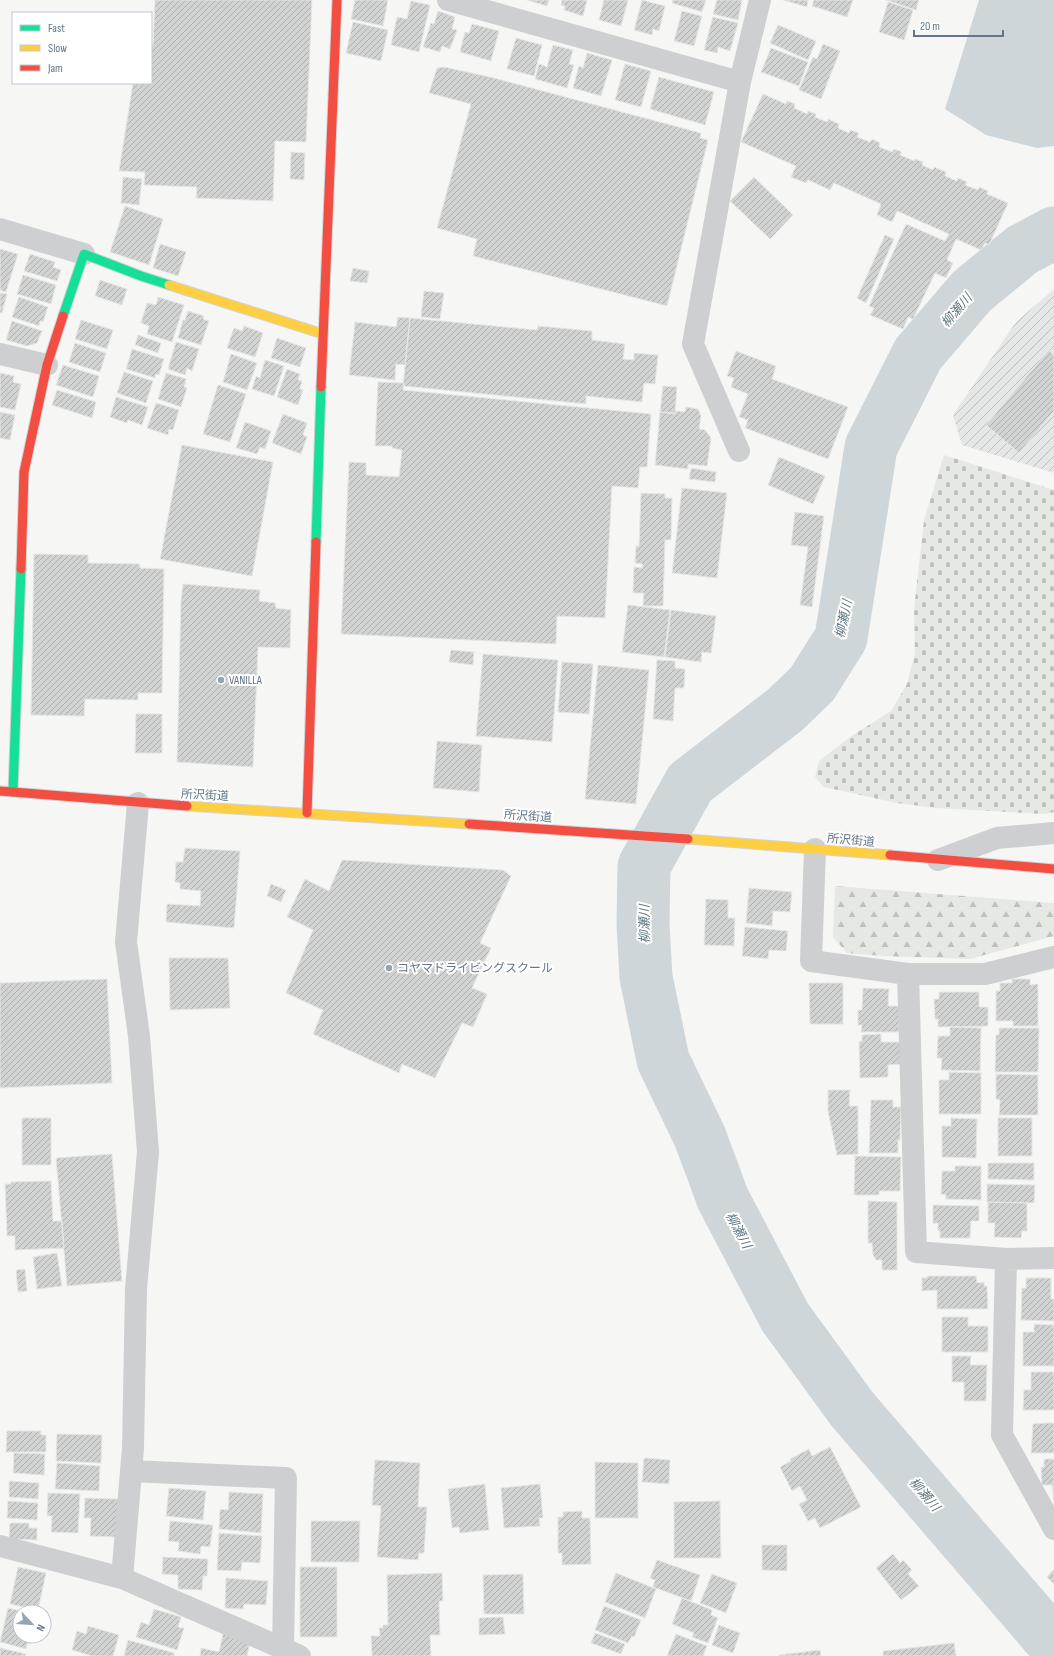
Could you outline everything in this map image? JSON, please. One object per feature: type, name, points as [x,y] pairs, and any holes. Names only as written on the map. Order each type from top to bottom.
[{"type":"street","points":[[307,813],[323,334],[337,0]]},
{"type":"street","points":[[448,0],[740,82]]},
{"type":"street","points":[[739,452],[693,344],[740,82],[760,0]]},
{"type":"street","points":[[0,229],[84,254],[141,276],[323,334]]},
{"type":"street","points":[[13,792],[24,472],[47,365],[84,254]]},
{"type":"street","points":[[0,354],[47,365]]},
{"type":"street","name":"所沢街道","points":[[0,790],[138,803],[624,834],[1054,869]]},
{"type":"street","points":[[122,1578],[133,1448],[136,1290],[148,1152],[139,1036],[126,942],[138,803]]},
{"type":"street","points":[[938,860],[997,838],[1054,833]]},
{"type":"street","points":[[815,849],[810,961],[908,974],[985,974],[1054,956]]},
{"type":"street","points":[[908,974],[916,1252],[1006,1259],[1054,1258]]},
{"type":"street","points":[[1006,1259],[1002,1435],[1054,1529]]},
{"type":"street","points":[[0,1546],[122,1578],[292,1652],[286,1478],[131,1471]]},
{"type":"shaded area","points":[[979,0],[1054,0],[1054,146],[1037,148],[986,135],[945,109]]},
{"type":"shaded area","points":[[1054,289],[1054,473],[962,445],[953,415],[1016,322]]},
{"type":"green space","points":[[944,455],[1054,490],[1054,812],[1044,814],[936,808],[897,803],[824,787],[815,777],[819,761],[850,737],[891,711],[907,684],[915,653],[914,609],[924,520]]},
{"type":"green space","points":[[835,886],[1054,903],[1054,936],[970,959],[847,953],[833,937]]},
{"type":"building","points":[[155,0],[312,0],[306,142],[275,141],[273,201],[196,198],[197,187],[144,185],[145,172],[119,171],[133,84],[152,84]]},
{"type":"building","points":[[355,0],[388,0],[383,26],[351,19]]},
{"type":"building","points":[[527,0],[549,0],[547,6]]},
{"type":"building","points":[[562,0],[587,0],[583,16],[564,10],[565,6],[561,5]]},
{"type":"building","points":[[604,0],[628,0],[621,26],[599,20]]},
{"type":"building","points":[[642,0],[665,6],[659,31],[653,29],[652,35],[634,30]]},
{"type":"building","points":[[673,0],[706,0],[702,12],[672,3]]},
{"type":"building","points":[[717,0],[742,0],[738,20],[713,14]]},
{"type":"building","points":[[783,0],[808,0],[807,7]]},
{"type":"building","points":[[814,0],[853,0],[847,17],[812,6]]},
{"type":"building","points":[[886,0],[919,0],[916,10]]},
{"type":"building","points":[[411,1],[430,5],[419,52],[391,45],[397,17],[407,19]]},
{"type":"building","points":[[888,2],[913,10],[904,40],[879,32]]},
{"type":"building","points":[[438,11],[455,17],[452,29],[457,30],[450,49],[442,46],[440,52],[423,47],[431,23],[434,24]]},
{"type":"building","points":[[682,11],[702,16],[694,46],[674,41]]},
{"type":"building","points":[[713,17],[738,23],[730,51],[718,47],[717,53],[704,50]]},
{"type":"building","points":[[353,22],[388,30],[381,61],[346,53]]},
{"type":"building","points":[[472,24],[499,31],[491,61],[460,52],[465,32],[469,33]]},
{"type":"building","points":[[778,25],[816,41],[808,60],[770,43]]},
{"type":"building","points":[[516,38],[542,45],[534,76],[507,69]]},
{"type":"building","points":[[823,44],[840,51],[821,99],[799,90],[813,57],[817,59]]},
{"type":"building","points":[[553,45],[573,50],[569,64],[574,65],[567,88],[535,79],[539,64],[547,67]]},
{"type":"building","points":[[771,48],[808,62],[799,86],[761,72]]},
{"type":"building","points":[[587,53],[612,60],[601,96],[573,88],[579,66],[583,68]]},
{"type":"building","points":[[625,64],[651,71],[641,107],[615,100]]},
{"type":"building","points":[[444,67],[490,77],[701,133],[700,138],[708,140],[667,306],[473,256],[477,239],[437,228],[471,104],[429,93],[437,68]]},
{"type":"building","points":[[659,77],[714,92],[705,125],[650,109]]},
{"type":"building","points":[[763,94],[786,104],[787,101],[795,104],[794,108],[807,114],[808,111],[816,114],[815,117],[827,122],[828,119],[839,124],[838,128],[849,133],[850,130],[859,133],[857,137],[870,142],[872,139],[880,143],[879,147],[892,152],[894,149],[902,152],[900,155],[914,161],[915,159],[923,162],[922,165],[933,170],[934,167],[946,172],[945,176],[957,181],[958,178],[967,182],[965,185],[978,190],[979,187],[988,191],[987,194],[1008,203],[989,245],[985,243],[981,250],[956,239],[947,260],[953,263],[946,278],[935,273],[913,319],[908,317],[903,329],[870,315],[874,308],[869,306],[906,224],[945,241],[949,234],[897,211],[892,222],[877,215],[881,204],[834,183],[830,190],[808,180],[806,183],[791,177],[796,166],[741,142]]},
{"type":"building","points":[[291,152],[305,153],[304,180],[290,179]]},
{"type":"building","points":[[123,177],[142,179],[139,205],[121,203]]},
{"type":"building","points":[[754,177],[793,215],[770,239],[730,201]]},
{"type":"building","points":[[125,206],[163,219],[149,265],[110,252]]},
{"type":"building","points":[[885,235],[894,239],[866,303],[857,298]]},
{"type":"building","points":[[160,244],[186,252],[178,276],[153,268]]},
{"type":"building","points":[[0,249],[18,254],[6,292],[0,290]]},
{"type":"building","points":[[30,254],[55,262],[53,267],[61,270],[57,281],[24,271]]},
{"type":"building","points":[[353,268],[369,271],[367,283],[350,281]]},
{"type":"building","points":[[23,275],[56,285],[51,304],[17,294]]},
{"type":"building","points":[[100,280],[127,289],[122,305],[95,296]]},
{"type":"building","points":[[424,291],[444,293],[440,319],[421,317]]},
{"type":"building","points":[[0,293],[7,294],[2,313],[0,313]]},
{"type":"building","points":[[19,297],[48,307],[43,322],[40,321],[39,326],[12,317]]},
{"type":"building","points":[[158,297],[184,305],[172,342],[147,334],[149,326],[141,323],[147,303],[156,305]]},
{"type":"building","points":[[188,311],[204,316],[203,319],[209,321],[201,345],[178,338],[183,320],[185,320]]},
{"type":"building","points":[[398,317],[410,318],[405,365],[396,364],[395,380],[349,375],[355,322],[396,327]]},
{"type":"building","points":[[410,318],[537,330],[538,326],[592,331],[592,340],[625,344],[623,359],[634,360],[634,353],[658,355],[655,384],[644,383],[642,402],[586,396],[586,404],[403,386]]},
{"type":"building","points":[[81,320],[113,330],[107,349],[75,339]]},
{"type":"building","points":[[12,321],[42,331],[37,343],[27,346],[6,340]]},
{"type":"building","points":[[244,326],[263,333],[255,357],[227,348],[234,328],[242,331]]},
{"type":"building","points":[[138,335],[161,343],[158,353],[135,345]]},
{"type":"building","points":[[277,338],[306,348],[300,367],[271,358]]},
{"type":"building","points":[[176,342],[199,349],[192,371],[187,368],[185,375],[168,369]]},
{"type":"building","points":[[75,343],[106,353],[100,372],[69,362]]},
{"type":"building","points":[[132,349],[164,359],[159,375],[156,374],[155,378],[126,369]]},
{"type":"building","points":[[1049,350],[1054,355],[1054,411],[1019,453],[986,425]]},
{"type":"building","points":[[736,351],[776,366],[772,379],[848,407],[828,459],[745,428],[748,420],[739,417],[748,394],[731,387],[734,378],[727,376]]},
{"type":"building","points":[[231,354],[257,363],[247,390],[223,382]]},
{"type":"building","points":[[265,360],[284,366],[274,396],[252,389],[256,376],[260,378]]},
{"type":"building","points":[[63,365],[99,376],[93,397],[56,385]]},
{"type":"building","points":[[287,369],[300,374],[298,380],[302,381],[300,389],[303,390],[298,405],[277,397]]},
{"type":"building","points":[[124,372],[153,381],[146,403],[117,393]]},
{"type":"building","points":[[0,373],[14,376],[13,382],[21,384],[15,410],[0,407]]},
{"type":"building","points":[[166,373],[186,379],[184,387],[187,388],[181,407],[158,399]]},
{"type":"building","points":[[378,382],[404,383],[403,390],[651,414],[647,467],[640,467],[638,488],[612,486],[605,618],[557,616],[556,644],[341,634],[349,462],[366,463],[366,475],[399,477],[402,450],[392,448],[392,446],[375,446]]},
{"type":"building","points":[[218,385],[246,394],[230,442],[203,434]]},
{"type":"building","points":[[663,386],[677,387],[675,413],[660,412]]},
{"type":"building","points":[[57,390],[96,402],[92,418],[52,405]]},
{"type":"building","points":[[116,397],[148,407],[142,425],[128,420],[127,423],[110,417]]},
{"type":"building","points":[[156,403],[179,410],[173,430],[169,429],[168,435],[147,428]]},
{"type":"building","points":[[686,407],[698,409],[701,416],[699,429],[705,430],[711,438],[707,466],[688,464],[688,469],[655,465],[660,412],[675,414],[676,411],[685,412]]},
{"type":"building","points":[[0,412],[15,415],[10,440],[0,438]]},
{"type":"building","points":[[283,414],[307,423],[303,435],[307,437],[301,454],[272,443]]},
{"type":"building","points":[[245,422],[271,431],[265,449],[260,447],[257,454],[236,448]]},
{"type":"building","points":[[182,445],[273,462],[252,576],[160,559]]},
{"type":"building","points":[[779,457],[825,476],[813,504],[768,485]]},
{"type":"building","points":[[691,468],[716,472],[715,482],[689,479]]},
{"type":"building","points":[[682,488],[727,493],[717,578],[672,573]]},
{"type":"building","points":[[641,493],[665,494],[665,498],[672,498],[671,540],[665,540],[663,606],[643,606],[644,593],[633,593],[634,567],[643,568],[642,564],[635,563],[636,546],[639,546]]},
{"type":"building","points":[[795,512],[824,516],[812,607],[800,605],[808,547],[791,545]]},
{"type":"building","points":[[34,554],[88,555],[88,563],[140,564],[140,568],[164,569],[162,693],[138,693],[138,700],[85,699],[84,716],[31,715]]},
{"type":"building","points":[[183,584],[260,590],[259,601],[275,603],[276,608],[291,610],[290,648],[258,647],[253,767],[177,762],[181,600]]},
{"type":"building","points":[[628,605],[670,610],[664,657],[622,652]]},
{"type":"building","points":[[671,610],[716,616],[711,653],[702,652],[701,662],[665,657]]},
{"type":"building","points":[[451,650],[474,652],[473,665],[449,662]]},
{"type":"building","points":[[483,654],[558,660],[552,742],[476,736]]},
{"type":"building","points":[[657,660],[675,661],[675,668],[685,669],[684,688],[675,688],[673,721],[653,719]]},
{"type":"building","points":[[562,662],[593,664],[589,714],[558,712]]},
{"type":"building","points":[[598,665],[649,670],[636,804],[585,799]]},
{"type":"building","points":[[136,714],[162,714],[162,753],[135,753]]},
{"type":"building","points":[[437,741],[482,745],[479,792],[433,788]]},
{"type":"building","points":[[185,848],[240,851],[234,928],[166,922],[167,904],[200,906],[201,891],[180,889],[180,883],[175,882],[176,862],[183,862]]},
{"type":"building","name":"コヤマドライビングスクール","points":[[342,860],[503,870],[511,876],[480,943],[491,948],[472,988],[487,994],[473,1027],[462,1023],[435,1078],[402,1064],[399,1073],[313,1034],[323,1010],[286,993],[313,930],[287,917],[305,879],[329,891]]},
{"type":"building","points":[[271,884],[286,890],[281,902],[267,896]]},
{"type":"building","points":[[749,888],[792,892],[790,912],[773,911],[772,926],[746,923]]},
{"type":"building","points":[[706,899],[728,900],[728,918],[735,918],[734,946],[704,945]]},
{"type":"building","points":[[745,927],[788,931],[786,951],[769,950],[768,959],[742,956]]},
{"type":"building","points":[[169,958],[228,958],[230,1008],[170,1010]]},
{"type":"building","points":[[107,979],[112,1083],[0,1088],[0,983]]},
{"type":"building","points":[[1012,979],[1030,979],[1030,985],[1038,984],[1038,1026],[1013,1026],[1013,1021],[996,1021],[996,991],[1000,991],[1000,983],[1012,983]]},
{"type":"building","points":[[809,983],[843,983],[843,1024],[810,1024]]},
{"type":"building","points":[[863,988],[889,989],[888,1006],[899,1006],[899,1032],[861,1032],[862,1025],[858,1025],[858,1010],[862,1010]]},
{"type":"building","points":[[939,992],[979,992],[979,1007],[988,1007],[988,1026],[938,1027],[938,1019],[935,1019],[934,999],[939,999]]},
{"type":"building","points":[[950,1027],[981,1028],[980,1071],[941,1070],[942,1058],[937,1058],[938,1036],[950,1036]]},
{"type":"building","points":[[999,1028],[1039,1028],[1038,1072],[995,1072],[996,1035],[999,1035]]},
{"type":"building","points":[[881,1034],[881,1042],[900,1042],[901,1064],[888,1065],[888,1077],[860,1078],[859,1042],[862,1041],[862,1035]]},
{"type":"building","points":[[949,1072],[981,1073],[981,1114],[939,1114],[939,1080],[949,1080]]},
{"type":"building","points":[[996,1074],[1038,1075],[1038,1115],[999,1115],[1000,1100],[996,1099]]},
{"type":"building","points":[[828,1090],[850,1090],[849,1106],[858,1106],[858,1154],[837,1155],[828,1111]]},
{"type":"building","points":[[871,1100],[893,1100],[893,1107],[901,1107],[898,1153],[869,1153]]},
{"type":"building","points":[[22,1118],[51,1118],[51,1165],[22,1165]]},
{"type":"building","points":[[951,1118],[977,1119],[976,1158],[942,1157],[942,1126],[951,1126]]},
{"type":"building","points":[[998,1118],[1032,1118],[1032,1156],[998,1156]]},
{"type":"building","points":[[112,1154],[122,1281],[67,1286],[56,1158]]},
{"type":"building","points":[[855,1156],[901,1157],[900,1191],[879,1191],[879,1195],[854,1195]]},
{"type":"building","points":[[988,1163],[1034,1163],[1034,1180],[988,1179]]},
{"type":"building","points":[[955,1166],[981,1166],[981,1200],[946,1199],[946,1195],[941,1194],[942,1171],[955,1171]]},
{"type":"building","points":[[51,1181],[53,1221],[62,1221],[64,1248],[15,1250],[15,1236],[7,1236],[5,1184],[11,1184],[11,1182]]},
{"type":"building","points":[[987,1184],[1035,1185],[1034,1203],[987,1202]]},
{"type":"building","points":[[868,1201],[897,1202],[897,1270],[882,1270],[882,1260],[876,1260],[873,1255],[872,1243],[868,1243]]},
{"type":"building","points":[[988,1202],[1027,1203],[1027,1231],[1022,1231],[1021,1238],[994,1237],[995,1223],[988,1223]]},
{"type":"building","points":[[933,1205],[979,1206],[979,1221],[971,1221],[970,1238],[940,1238],[938,1223],[933,1224]]},
{"type":"building","points":[[57,1253],[62,1286],[37,1289],[33,1257]]},
{"type":"building","points":[[25,1269],[27,1291],[18,1292],[16,1270]]},
{"type":"building","points":[[927,1276],[976,1276],[977,1283],[984,1282],[984,1286],[987,1286],[988,1309],[937,1309],[937,1290],[922,1291],[922,1278],[927,1278]]},
{"type":"building","points":[[1026,1278],[1051,1278],[1051,1299],[1054,1299],[1054,1321],[1021,1320],[1022,1288],[1026,1288]]},
{"type":"building","points":[[942,1317],[968,1317],[968,1326],[988,1326],[988,1352],[942,1352]]},
{"type":"building","points":[[1034,1324],[1054,1325],[1054,1366],[1023,1366],[1023,1332],[1034,1332]]},
{"type":"building","points":[[952,1356],[971,1356],[970,1365],[987,1365],[986,1401],[964,1401],[964,1382],[952,1382]]},
{"type":"building","points":[[1031,1372],[1054,1372],[1054,1410],[1023,1410],[1024,1390],[1031,1390]]},
{"type":"building","points":[[1054,1423],[1054,1453],[1031,1453],[1033,1424]]},
{"type":"building","points":[[7,1431],[41,1431],[41,1435],[46,1435],[46,1452],[6,1452]]},
{"type":"building","points":[[57,1434],[102,1435],[101,1463],[56,1461]]},
{"type":"building","points":[[830,1447],[861,1507],[820,1528],[815,1518],[808,1521],[799,1504],[807,1500],[800,1486],[792,1491],[780,1467],[791,1461],[790,1459],[809,1449],[812,1456]]},
{"type":"building","points":[[14,1453],[45,1454],[44,1475],[13,1473]]},
{"type":"building","points":[[644,1458],[670,1460],[669,1484],[642,1482]]},
{"type":"building","points":[[1044,1459],[1054,1459],[1054,1502],[1052,1485],[1042,1485],[1041,1467],[1044,1467]]},
{"type":"building","points":[[375,1460],[420,1463],[418,1507],[427,1507],[424,1553],[419,1553],[418,1560],[377,1557],[381,1506],[372,1505]]},
{"type":"building","points":[[595,1462],[638,1463],[638,1518],[595,1518]]},
{"type":"building","points":[[57,1463],[100,1466],[99,1491],[55,1489]]},
{"type":"building","points":[[9,1481],[39,1483],[38,1499],[9,1497]]},
{"type":"building","points":[[485,1484],[489,1530],[460,1533],[459,1527],[452,1528],[448,1489]]},
{"type":"building","points":[[540,1484],[543,1518],[539,1518],[540,1526],[504,1528],[501,1488]]},
{"type":"building","points":[[169,1488],[206,1491],[203,1520],[166,1516]]},
{"type":"building","points":[[229,1492],[263,1494],[261,1533],[219,1529],[220,1509],[228,1510]]},
{"type":"building","points":[[48,1493],[80,1494],[78,1533],[51,1532],[52,1516],[47,1516]]},
{"type":"building","points":[[85,1498],[119,1499],[117,1537],[90,1536],[91,1518],[84,1518]]},
{"type":"building","points":[[8,1501],[38,1503],[37,1520],[7,1518]]},
{"type":"building","points":[[720,1501],[721,1558],[674,1558],[674,1502]]},
{"type":"building","points":[[582,1511],[582,1518],[590,1518],[591,1564],[562,1565],[562,1553],[558,1553],[558,1517],[563,1517],[563,1512]]},
{"type":"building","points":[[170,1521],[213,1525],[210,1547],[201,1546],[200,1554],[178,1551],[179,1542],[168,1541]]},
{"type":"building","points":[[311,1521],[360,1521],[359,1562],[311,1562]]},
{"type":"building","points":[[10,1523],[29,1523],[29,1528],[37,1528],[37,1540],[9,1539]]},
{"type":"building","points":[[219,1533],[262,1536],[260,1563],[242,1562],[241,1571],[217,1570]]},
{"type":"building","points":[[762,1545],[787,1545],[787,1571],[762,1570]]},
{"type":"building","points":[[893,1554],[900,1563],[903,1560],[912,1570],[908,1574],[919,1586],[901,1600],[876,1568]]},
{"type":"building","points":[[163,1557],[208,1559],[207,1576],[203,1576],[202,1590],[178,1589],[178,1575],[162,1574]]},
{"type":"building","points":[[657,1560],[700,1575],[691,1601],[653,1587],[655,1580],[650,1578]]},
{"type":"building","points":[[18,1567],[46,1573],[39,1604],[10,1604]]},
{"type":"building","points":[[300,1567],[337,1567],[337,1637],[300,1637]]},
{"type":"building","points":[[1054,1569],[1054,1584],[1047,1577]]},
{"type":"building","points":[[442,1573],[443,1601],[439,1601],[440,1635],[430,1635],[431,1656],[372,1656],[371,1636],[380,1636],[379,1628],[383,1628],[383,1625],[388,1625],[387,1575]]},
{"type":"building","points":[[616,1573],[656,1589],[645,1618],[605,1602]]},
{"type":"building","points":[[523,1574],[524,1614],[484,1614],[483,1575]]},
{"type":"building","points":[[712,1574],[737,1583],[726,1613],[700,1603]]},
{"type":"building","points":[[226,1578],[268,1581],[266,1605],[244,1604],[243,1609],[225,1608]]},
{"type":"building","points":[[682,1598],[712,1610],[711,1615],[718,1618],[708,1643],[692,1637],[694,1633],[672,1624]]},
{"type":"building","points":[[604,1606],[641,1620],[634,1637],[632,1636],[628,1643],[595,1630]]},
{"type":"building","points":[[8,1608],[12,1609],[12,1644],[27,1644],[26,1649],[0,1642]]},
{"type":"building","points":[[154,1609],[181,1617],[178,1627],[184,1628],[177,1650],[136,1637],[141,1622],[149,1625]]},
{"type":"building","points":[[503,1617],[505,1634],[479,1635],[479,1618]]},
{"type":"building","points":[[719,1625],[740,1633],[733,1653],[712,1645]]},
{"type":"building","points":[[88,1626],[119,1635],[113,1656],[92,1656],[72,1650],[77,1631],[86,1634]]},
{"type":"building","points":[[595,1633],[625,1644],[621,1654],[591,1643]]},
{"type":"building","points":[[223,1634],[250,1641],[247,1656],[200,1656],[201,1648],[219,1652]]},
{"type":"building","points":[[676,1634],[707,1646],[703,1656],[667,1656]]},
{"type":"building","points":[[128,1640],[174,1653],[174,1656],[124,1656]]},
{"type":"building","points":[[954,1643],[956,1656],[883,1656],[883,1651]]},
{"type":"building","points":[[0,1648],[26,1654],[25,1656],[0,1656]]},
{"type":"building","points":[[820,1650],[821,1656],[779,1656],[779,1655]]},
{"type":"waterway","name":"柳瀬川","points":[[1054,233],[1022,250],[972,291],[918,354],[871,447],[841,638],[812,684],[785,710],[690,783],[644,866],[643,924],[646,977],[663,1060],[700,1137],[723,1199],[785,1317],[852,1409],[1054,1644]]},
{"type":"traffic: fast","points":[[63,316],[84,254],[169,285]]},
{"type":"traffic: fast","points":[[316,542],[321,387]]},
{"type":"traffic: fast","points":[[13,792],[21,569]]},
{"type":"traffic: slow","points":[[169,285],[323,334]]},
{"type":"traffic: slow","points":[[187,806],[469,824]]},
{"type":"traffic: slow","points":[[688,839],[890,855]]},
{"type":"traffic: jam","points":[[321,387],[337,0]]},
{"type":"traffic: jam","points":[[21,569],[24,472],[47,365],[63,316]]},
{"type":"traffic: jam","points":[[307,813],[316,542]]},
{"type":"traffic: jam","points":[[0,791],[187,806]]},
{"type":"traffic: jam","points":[[469,824],[688,839]]},
{"type":"traffic: jam","points":[[890,855],[1054,869]]},
{"type":"place","name":"VANILLA","points":[[221,680]]},
{"type":"place","name":"コヤマドライビングスクール","points":[[389,968]]}]
